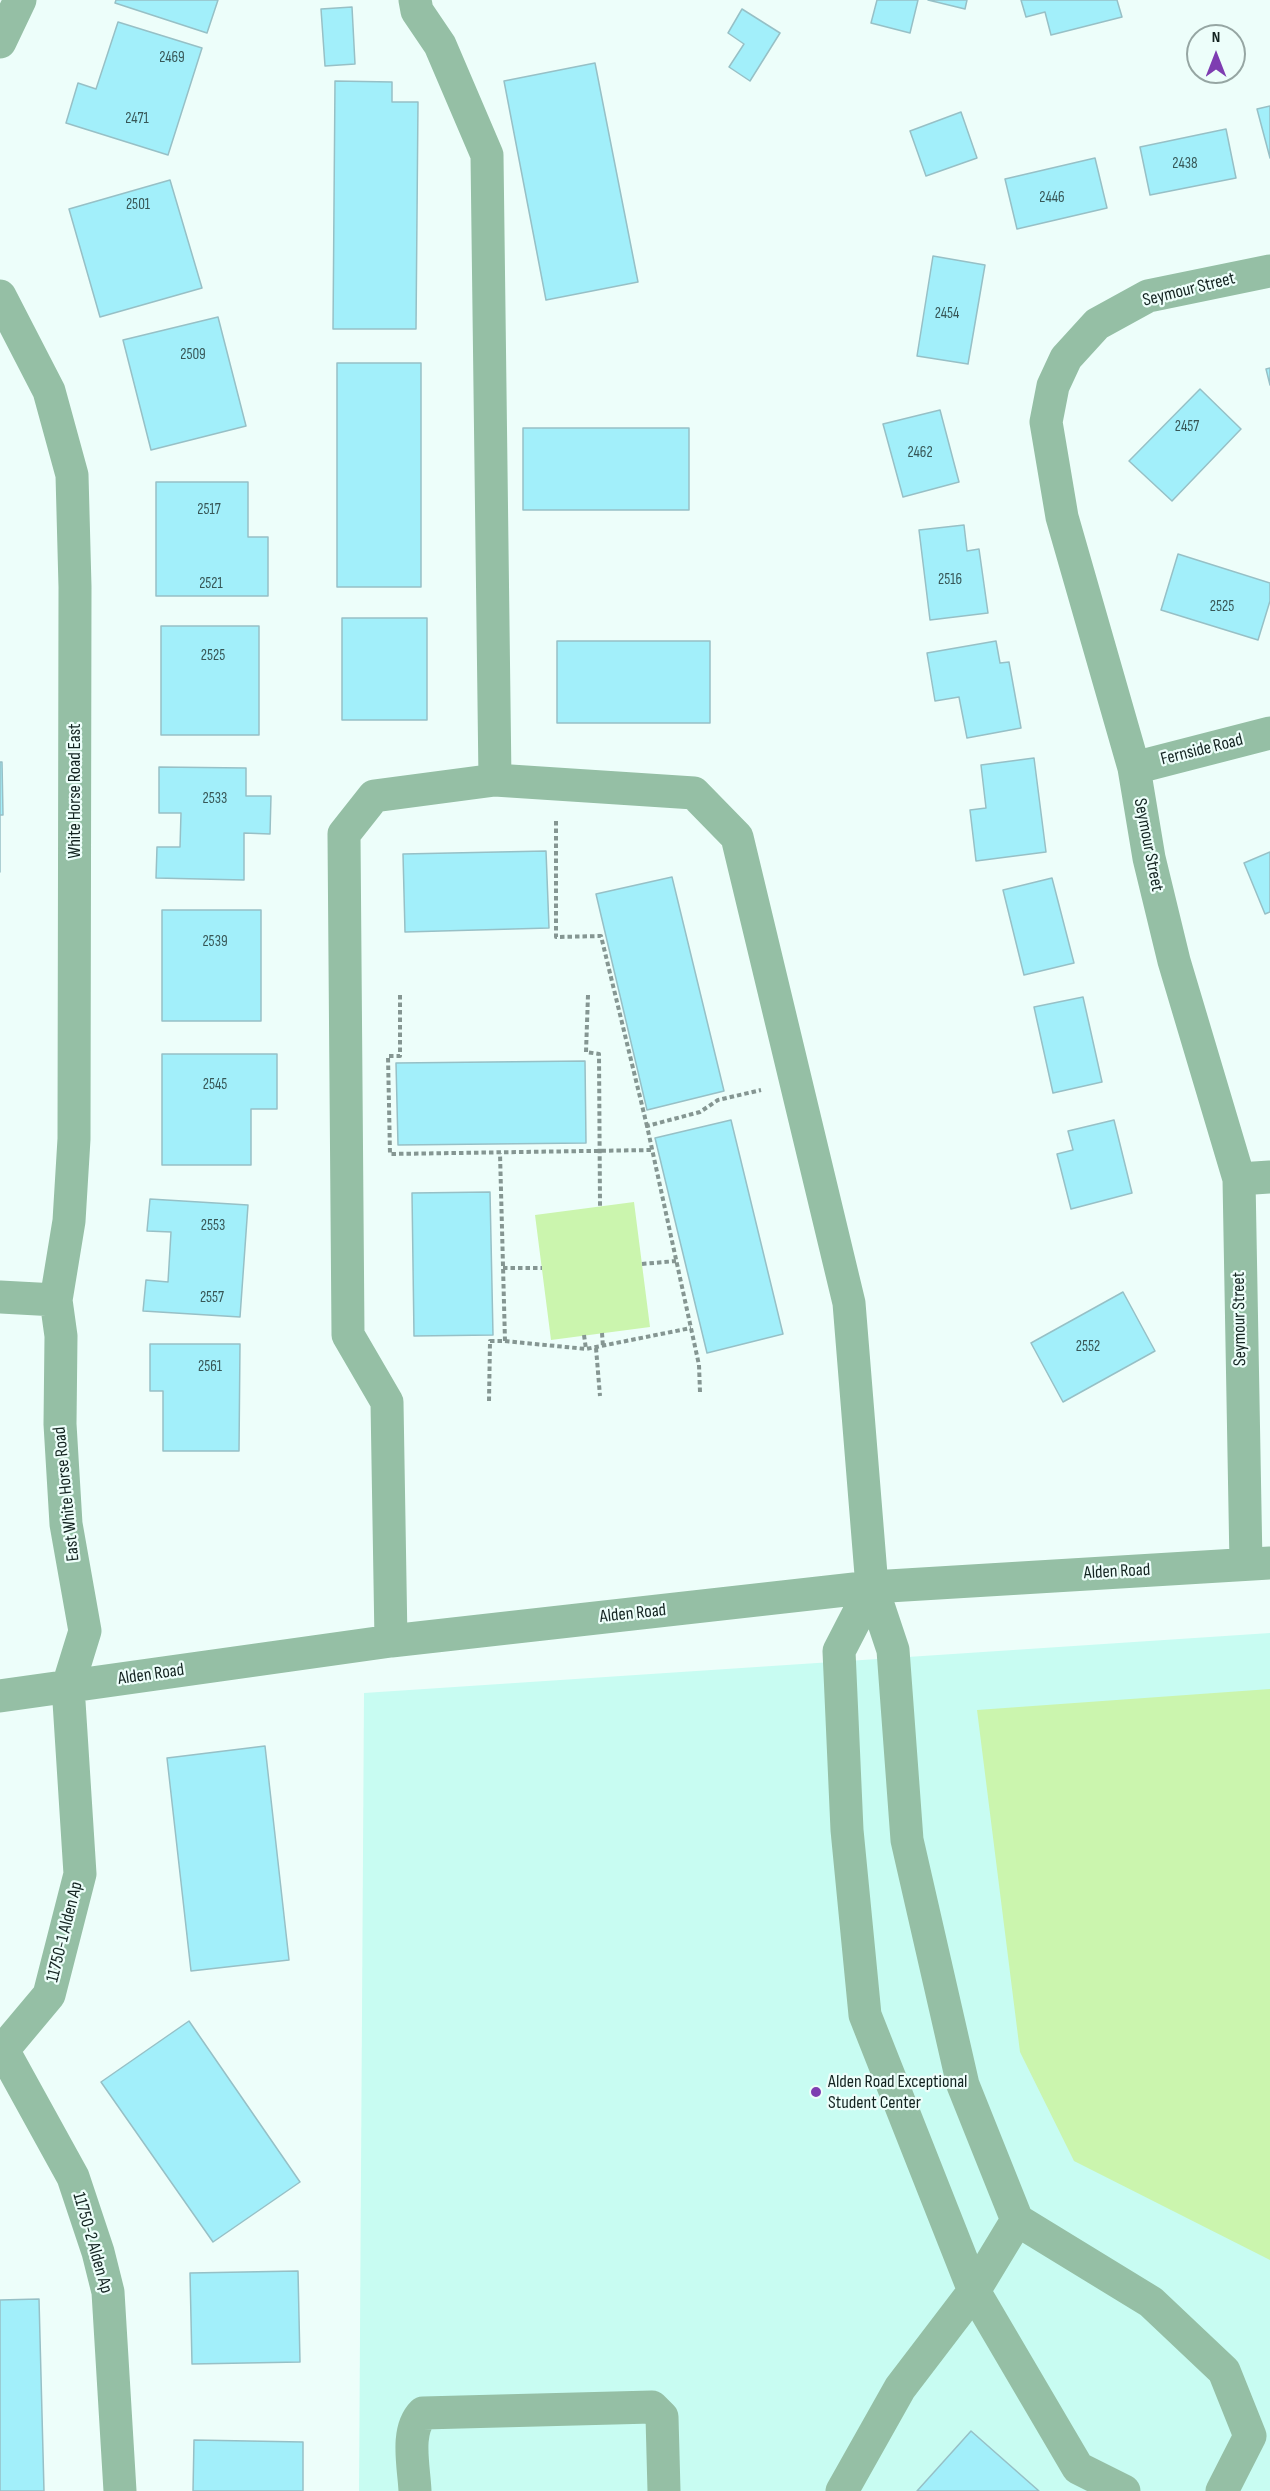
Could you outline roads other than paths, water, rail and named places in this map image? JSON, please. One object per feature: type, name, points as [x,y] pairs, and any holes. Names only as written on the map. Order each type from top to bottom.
[{"type":"street","points":[[0,42],[20,0]]},
{"type":"street","points":[[415,0],[417,10],[440,45],[487,155],[495,780]]},
{"type":"street","name":"Seymour Street","points":[[1258,1564],[1254,1178],[1166,927],[1149,858],[1134,768],[1062,517],[1046,422],[1053,386],[1066,358],[1097,324],[1148,296],[1270,271]]},
{"type":"street","name":"White Horse Road East","points":[[0,296],[49,391],[72,475],[75,587],[74,1139],[69,1221],[56,1300]]},
{"type":"street","name":"Fernside Road","points":[[1134,768],[1270,733]]},
{"type":"street","points":[[391,1641],[387,1402],[348,1335],[344,834],[374,796],[495,780],[694,793],[737,837],[849,1303],[872,1587],[893,1650],[907,1840],[963,2085],[1017,2220],[1151,2302],[1224,2371],[1250,2436],[1222,2491]]},
{"type":"street","points":[[0,1297],[56,1300]]},
{"type":"street","name":"East White Horse Road","points":[[56,1300],[61,1336],[60,1424],[66,1524],[85,1630],[68,1686]]},
{"type":"street","name":"Alden Road","points":[[0,1696],[391,1641],[872,1587],[1258,1564]]},
{"type":"street","points":[[872,1587],[839,1651],[847,1830],[865,2014],[974,2291],[1078,2468],[1124,2491]]},
{"type":"street","name":"11750-1 Alden Ap","points":[[2,2049],[49,1995],[80,1874],[68,1686]]},
{"type":"street","name":"11750-2 Alden Ap","points":[[2,2049],[73,2177],[98,2252],[108,2292],[120,2491]]},
{"type":"street","points":[[842,2491],[900,2388],[974,2291],[1017,2220]]},
{"type":"street","points":[[415,2491],[412,2430],[423,2413],[652,2407],[662,2417],[664,2491]]},
{"type":"place","name":"Alden Road Exceptional Student Center","points":[[816,2092]]}]
